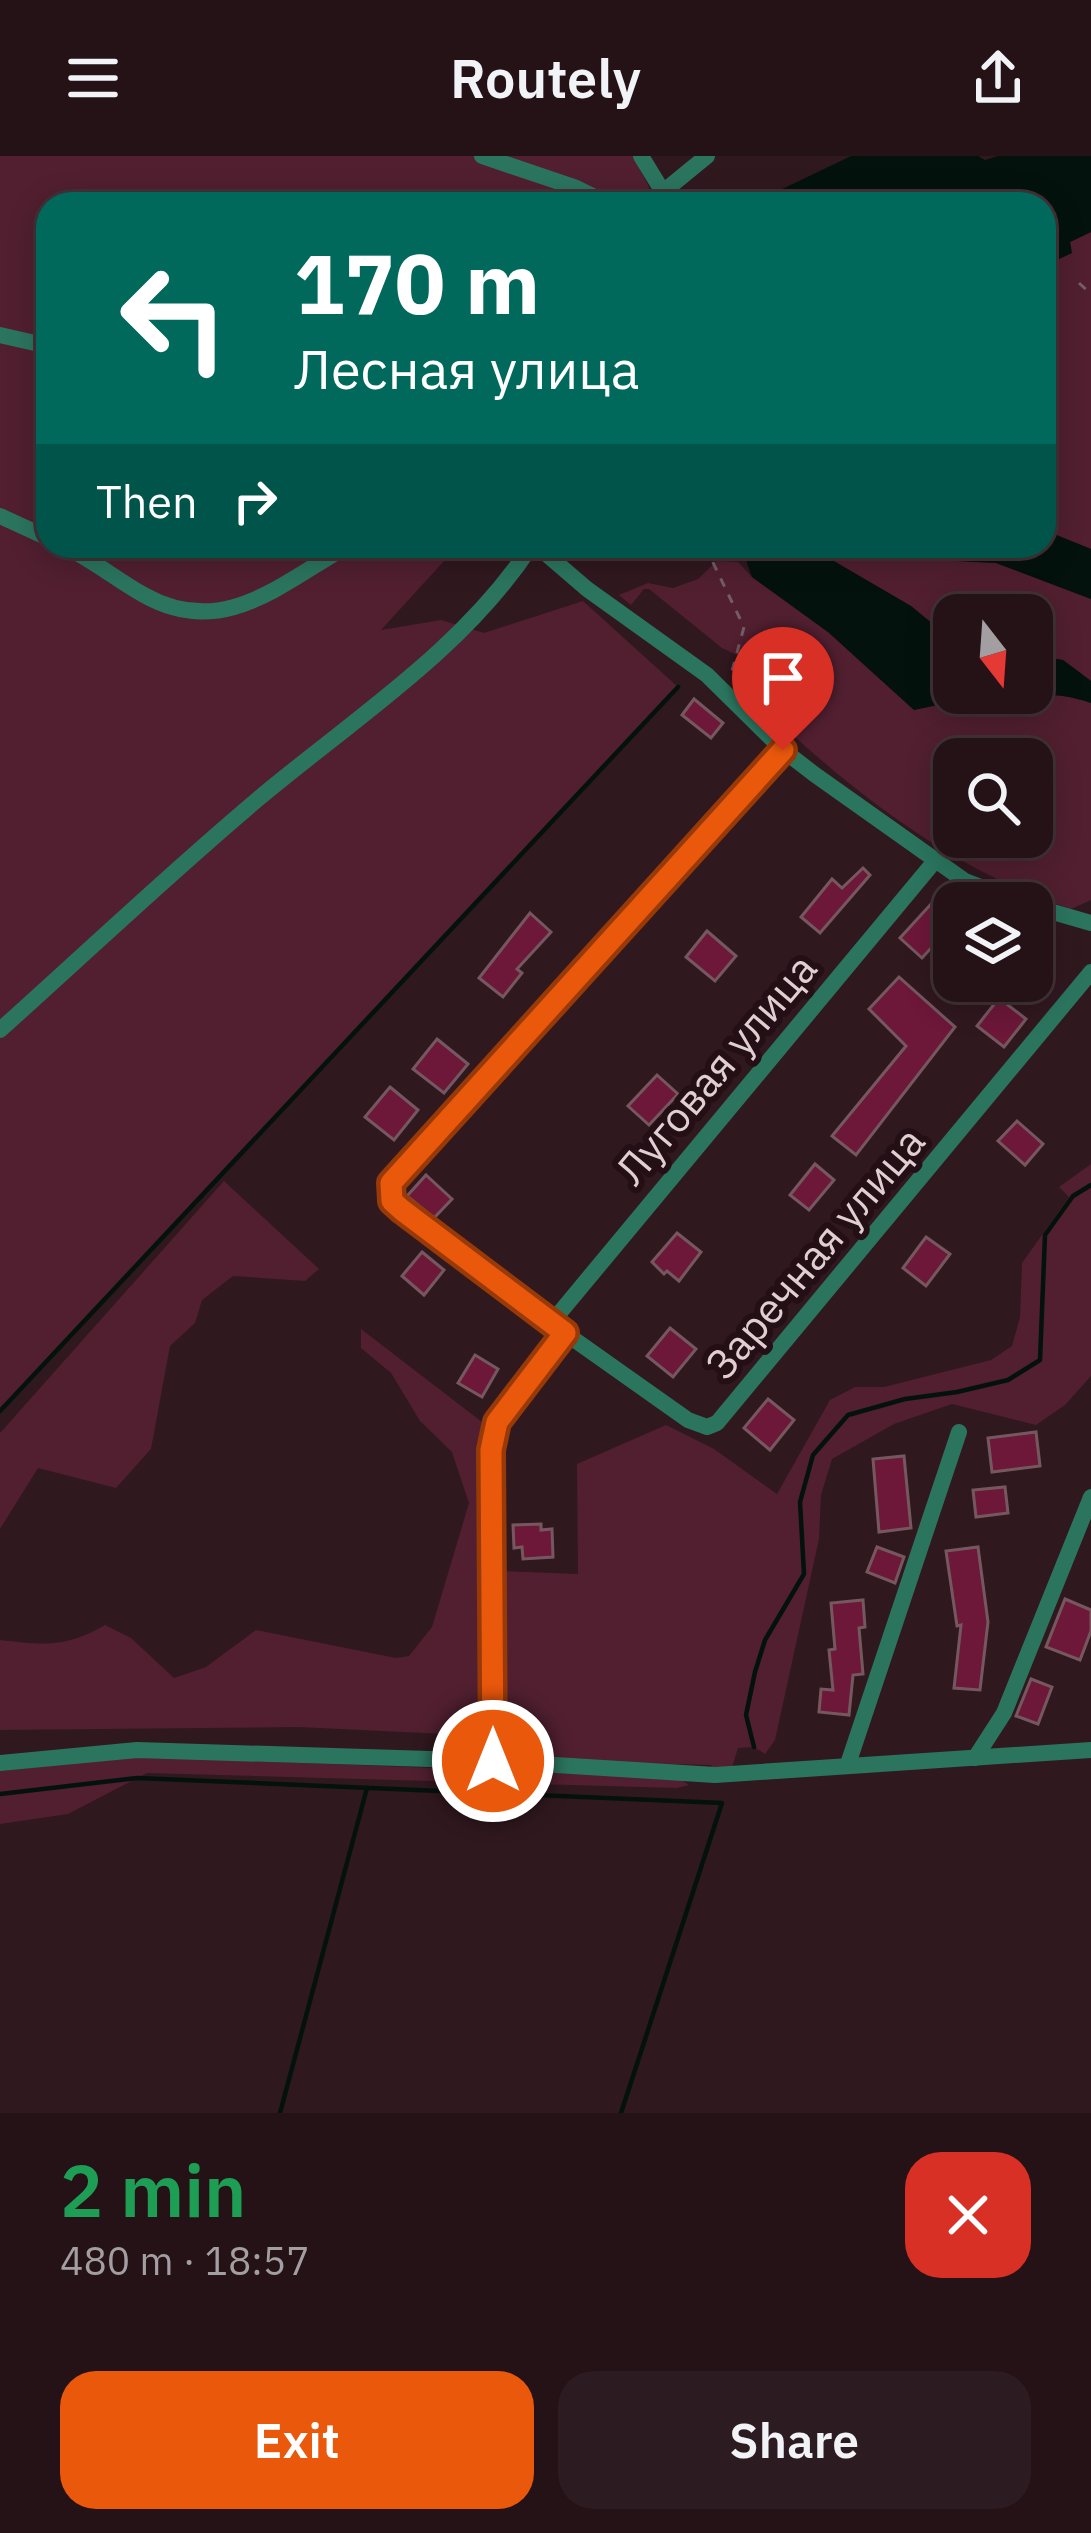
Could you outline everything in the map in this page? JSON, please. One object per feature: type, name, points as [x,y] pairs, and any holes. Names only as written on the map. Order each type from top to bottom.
[{"type":"street","points":[[482,156],[584,192]]},
{"type":"street","points":[[641,156],[659,192]]},
{"type":"street","points":[[668,192],[707,156]]},
{"type":"street","points":[[0,335],[36,343]]},
{"type":"street","points":[[0,516],[36,532]]},
{"type":"street","points":[[84,558],[179,612],[206,614],[230,610],[325,558]]},
{"type":"street","points":[[0,1030],[256,801],[462,631],[525,558]]},
{"type":"street","points":[[549,558],[707,675],[783,750],[967,882]]},
{"type":"street","points":[[558,1328],[402,1210],[392,1201],[391,1183],[783,750]]},
{"type":"street","name":"Луговая улица","points":[[493,1761],[491,1450],[497,1422],[558,1328],[934,862]]},
{"type":"street","points":[[1053,912],[1091,923]]},
{"type":"street","name":"Заречная улица","points":[[558,1328],[688,1420],[707,1427],[717,1423],[1091,972]]},
{"type":"street","points":[[848,1765],[959,1432]]},
{"type":"street","points":[[975,1758],[1004,1713],[1091,1497]]},
{"type":"street","points":[[0,1763],[137,1750],[493,1761],[715,1775],[1091,1750]]},
{"type":"path","points":[[1079,283],[1091,294]]},
{"type":"path","points":[[711,558],[744,627],[728,688],[738,705]]},
{"type":"shaded area","points":[[0,156],[633,156],[648,192],[36,192],[36,558],[449,558],[381,630],[441,620],[484,633],[583,601],[678,687],[0,1411]]},
{"type":"shaded area","points":[[851,156],[978,156],[985,160],[1091,156],[1091,232],[1070,242],[1072,253],[1056,260],[1056,192],[776,192]]},
{"type":"shaded area","points":[[1091,232],[1091,549],[1056,535],[1056,260],[1071,253],[1070,242]]},
{"type":"shaded area","points":[[1056,535],[1091,549],[1091,599],[996,563],[900,558],[1056,558]]},
{"type":"shaded area","points":[[745,558],[829,558],[911,606],[933,624],[933,707],[914,710],[828,632],[752,577]]},
{"type":"shaded area","points":[[829,558],[996,563],[1091,599],[1091,681],[1063,660],[1053,658],[1053,594],[933,594],[933,625],[911,606]]},
{"type":"shaded area","points":[[717,561],[738,562],[828,632],[914,710],[933,707],[933,714],[1053,714],[1053,695],[1091,703],[1091,900],[1071,909],[1053,902],[1053,882],[1005,882],[959,858],[1053,858],[1053,738],[933,738],[933,843],[875,804],[773,717],[800,686],[776,662],[741,657],[722,648],[649,589],[631,605],[619,595],[648,583],[673,588],[698,579]]},
{"type":"shaded area","points":[[1053,658],[1063,660],[1091,681],[1091,703],[1053,695]]},
{"type":"shaded area","points":[[1091,1164],[1091,1376],[1065,1405],[1036,1425],[952,1404],[894,1424],[832,1459],[821,1495],[819,1539],[775,1740],[765,1754],[754,1747],[738,1748],[730,1774],[715,1775],[711,1765],[446,1758],[444,1734],[299,1727],[0,1730],[0,1640],[54,1643],[105,1625],[131,1638],[174,1678],[206,1667],[256,1630],[396,1658],[409,1656],[432,1627],[469,1503],[452,1452],[420,1421],[391,1373],[361,1348],[361,1329],[499,1435],[502,1571],[578,1574],[577,1464],[666,1425],[714,1449],[777,1494],[830,1400],[855,1387],[884,1387],[991,1360],[1012,1346],[1020,1317],[1022,1263],[1069,1197],[1059,1187]]},
{"type":"shaded area","points":[[224,1181],[319,1269],[305,1281],[233,1276],[202,1300],[195,1323],[170,1346],[151,1449],[116,1488],[38,1468],[0,1529],[0,1433]]},
{"type":"shaded area","points":[[139,1757],[677,1777],[689,1785],[147,1773],[68,1814],[0,1824],[0,1771]]},
{"type":"building","points":[[694,699],[723,723],[711,738],[682,715]]},
{"type":"building","points":[[863,868],[870,875],[820,933],[801,917],[832,879],[842,888]]},
{"type":"building","points":[[933,906],[933,946],[922,958],[900,938]]},
{"type":"building","points":[[530,913],[551,932],[517,969],[522,973],[503,997],[479,978]]},
{"type":"building","points":[[707,931],[736,956],[715,981],[686,957]]},
{"type":"building","points":[[899,977],[955,1027],[856,1155],[832,1136],[906,1046],[869,1009]]},
{"type":"building","points":[[996,1002],[1004,1002],[1026,1019],[1004,1047],[977,1026]]},
{"type":"building","points":[[437,1039],[468,1064],[444,1093],[413,1069]]},
{"type":"building","points":[[657,1075],[678,1094],[649,1125],[628,1106]]},
{"type":"building","points":[[390,1087],[418,1110],[394,1140],[365,1117]]},
{"type":"building","points":[[1017,1121],[1043,1144],[1025,1165],[998,1141]]},
{"type":"building","points":[[815,1164],[834,1180],[809,1210],[790,1195]]},
{"type":"building","points":[[426,1175],[452,1199],[434,1218],[407,1196]]},
{"type":"building","points":[[677,1233],[701,1252],[679,1281],[652,1262]]},
{"type":"building","points":[[926,1237],[950,1254],[926,1286],[903,1268]]},
{"type":"building","points":[[422,1252],[444,1270],[424,1295],[402,1276]]},
{"type":"building","points":[[670,1328],[696,1349],[673,1377],[647,1356]]},
{"type":"building","points":[[475,1355],[498,1369],[482,1397],[458,1383]]},
{"type":"building","points":[[768,1399],[794,1420],[770,1450],[744,1428]]},
{"type":"building","points":[[1036,1432],[1040,1466],[992,1472],[988,1438]]},
{"type":"building","points":[[904,1456],[911,1528],[879,1532],[873,1459]]},
{"type":"building","points":[[1005,1487],[1008,1513],[976,1517],[973,1490]]},
{"type":"building","points":[[541,1524],[541,1530],[552,1529],[553,1557],[523,1559],[522,1547],[514,1548],[513,1525]]},
{"type":"building","points":[[877,1547],[904,1557],[895,1583],[867,1572]]},
{"type":"building","points":[[978,1547],[988,1622],[980,1690],[954,1688],[961,1625],[957,1626],[946,1551]]},
{"type":"building","points":[[1065,1599],[1091,1610],[1091,1631],[1080,1660],[1046,1647]]},
{"type":"building","points":[[863,1600],[865,1627],[859,1628],[863,1674],[853,1675],[849,1715],[819,1712],[821,1689],[833,1690],[831,1603]]},
{"type":"building","points":[[1031,1679],[1052,1687],[1038,1724],[1016,1716]]},
{"type":"waterway","points":[[0,1411],[678,687]]},
{"type":"waterway","points":[[754,1747],[746,1715],[755,1672],[765,1640],[804,1574],[800,1502],[813,1455],[848,1415],[1008,1380],[1040,1360],[1045,1235],[1073,1196],[1091,1185]]},
{"type":"waterway","points":[[0,1794],[137,1778],[722,1803],[621,2113]]},
{"type":"waterway","points":[[280,2113],[367,1788]]},
{"type":"route","points":[[493,1761],[491,1450],[497,1422],[565,1333],[402,1210],[392,1201],[391,1183],[783,750]]}]
